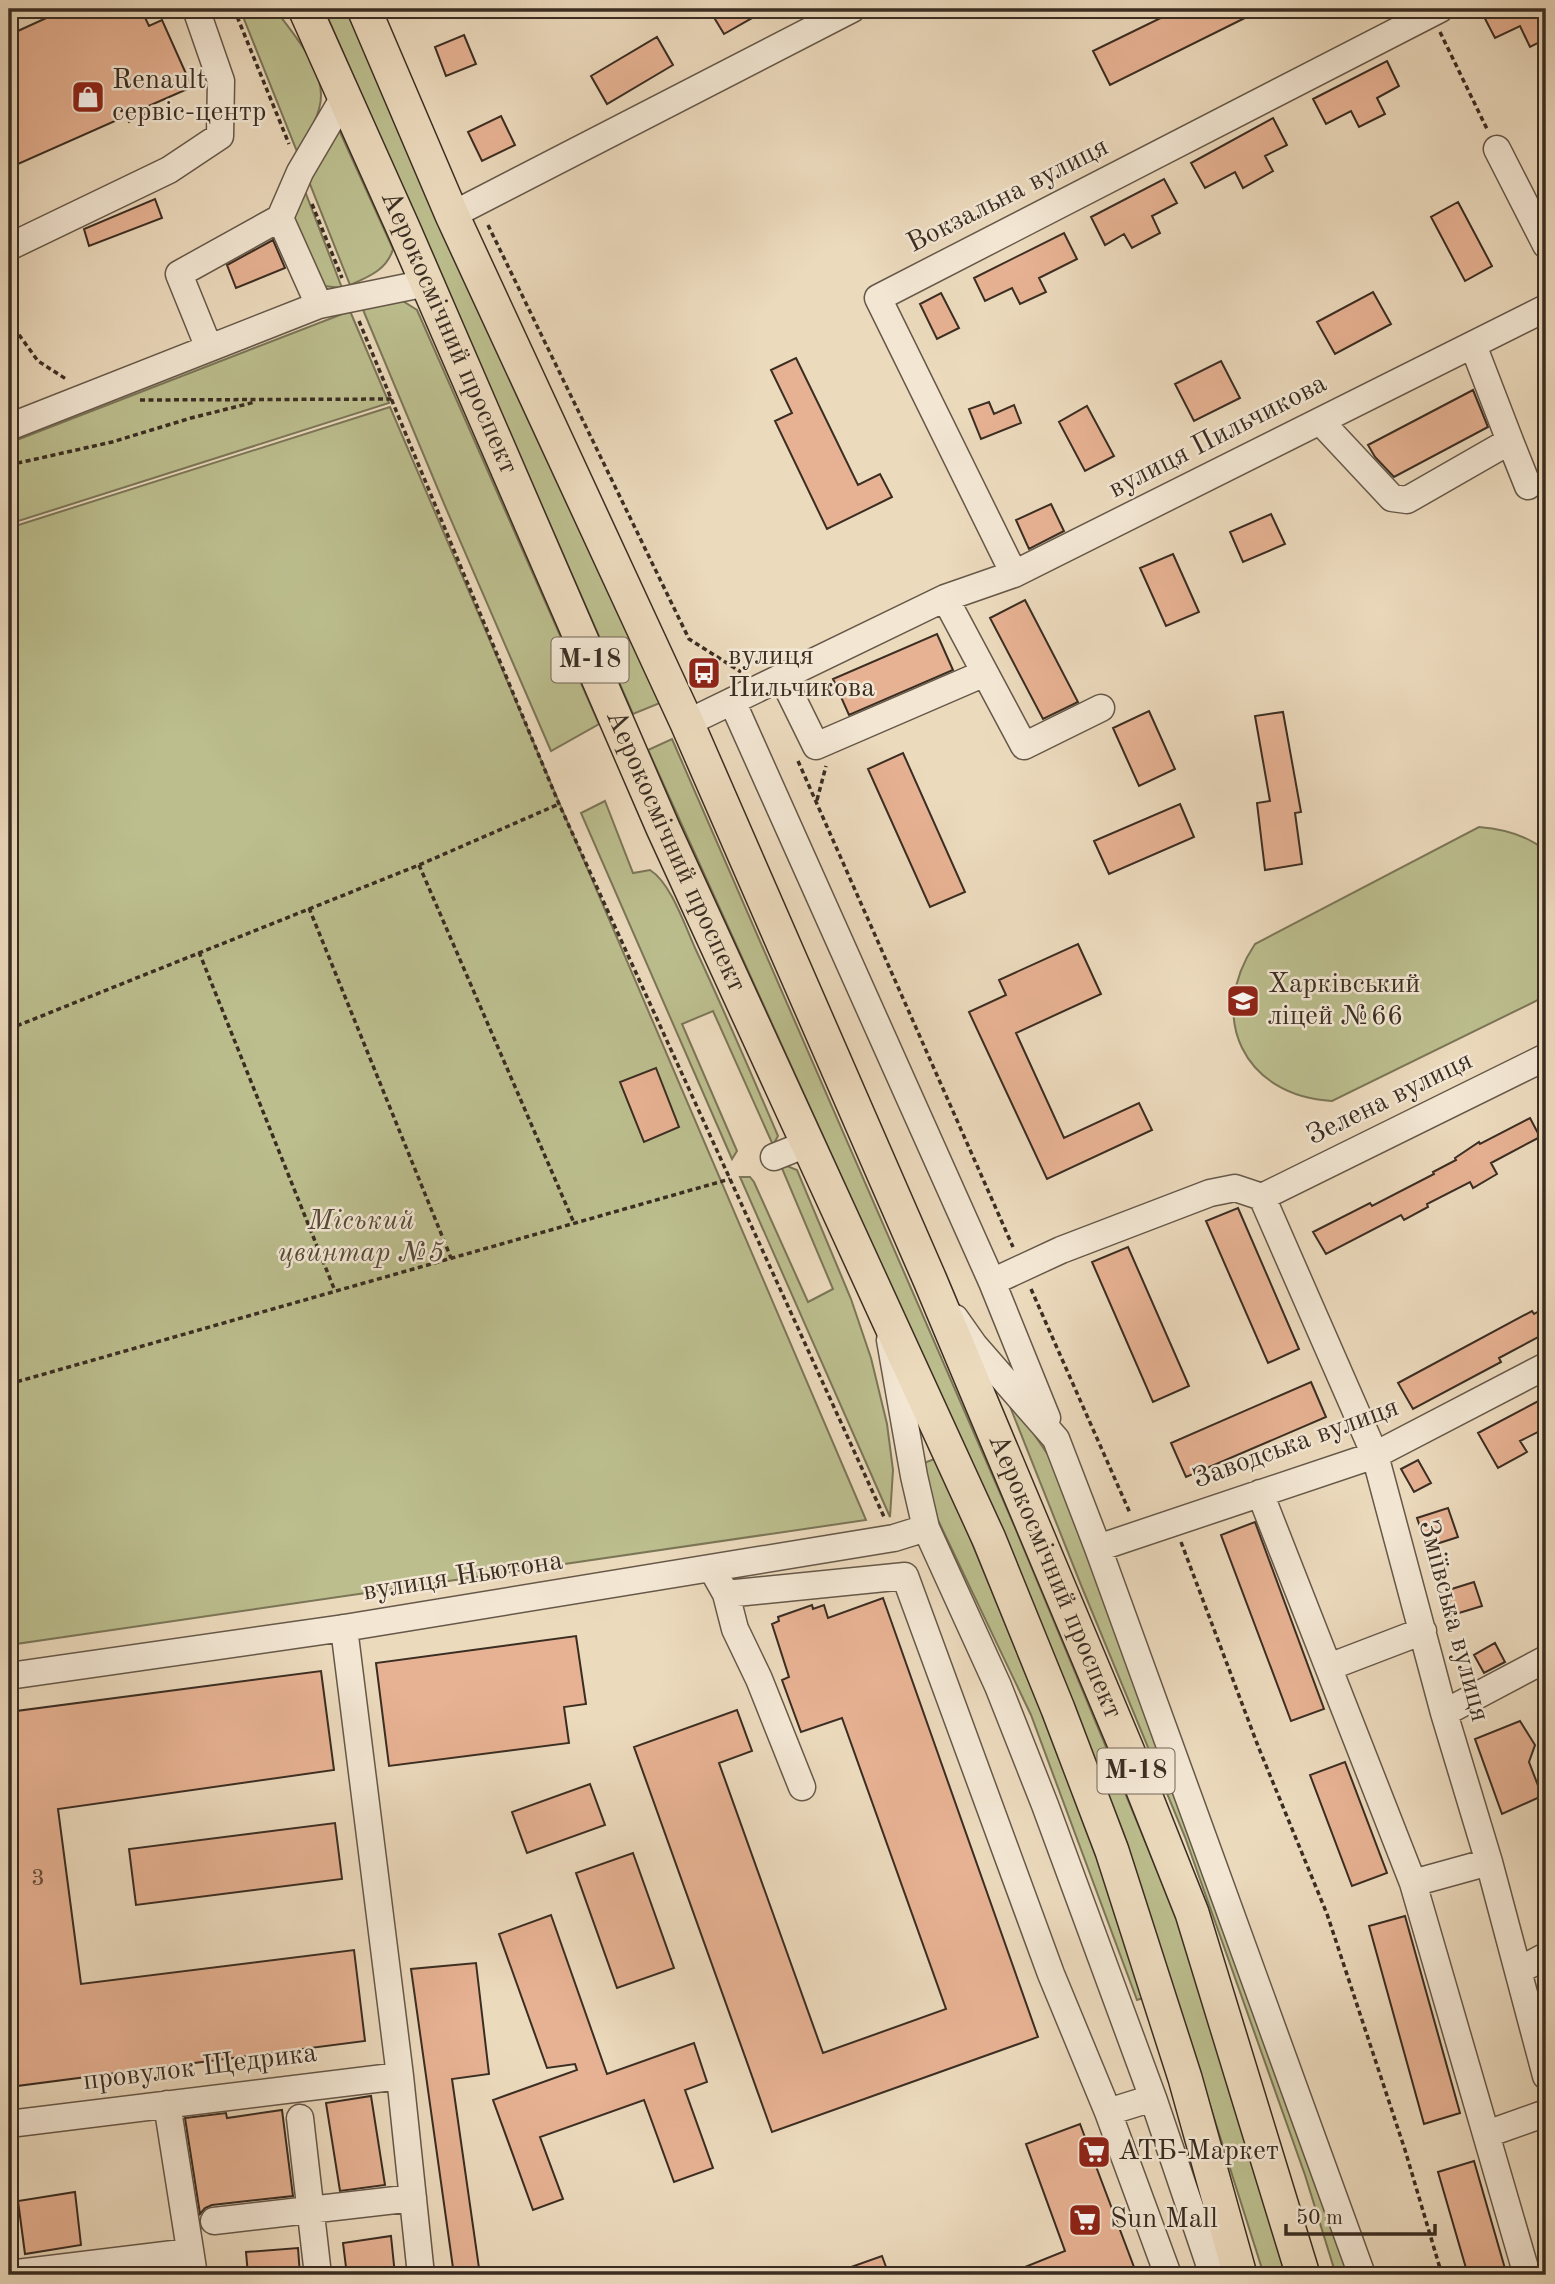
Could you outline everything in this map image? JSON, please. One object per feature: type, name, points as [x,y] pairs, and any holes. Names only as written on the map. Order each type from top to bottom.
[{"type":"main road","name":"Аерокосмічний проспект","points":[[364,9],[464,209],[930,1280],[1128,1752],[1192,1913],[1303,2275]]},
{"type":"main road","name":"Аерокосмічний проспект","points":[[303,13],[344,97],[427,283],[663,828],[989,1539],[1107,1838],[1185,2078],[1240,2275]]},
{"type":"street","points":[[9,247],[169,170],[220,136],[221,81],[196,9]]},
{"type":"street","points":[[464,209],[852,9]]},
{"type":"street","name":"Вокзальна вулиця","points":[[1014,574],[878,298],[1436,11]]},
{"type":"street","points":[[209,348],[179,274],[280,218],[300,172],[344,97]]},
{"type":"street","points":[[1497,149],[1546,245]]},
{"type":"street","points":[[280,218],[319,306]]},
{"type":"street","points":[[9,427],[319,306],[427,283]]},
{"type":"street","name":"вулиця Пильчикова","points":[[687,723],[945,598],[1014,574],[1546,308]]},
{"type":"street","points":[[1473,345],[1528,486]]},
{"type":"street","points":[[1321,421],[1392,498],[1407,500],[1510,441]]},
{"type":"street","points":[[945,598],[1024,746],[1101,708]]},
{"type":"street","points":[[773,682],[816,746],[985,673]]},
{"type":"street","name":"Аерокосмічний проспект","points":[[732,701],[992,1282],[1056,1439],[1362,2275]]},
{"type":"street","name":"Зелена вулиця","points":[[1262,1197],[1546,1057]]},
{"type":"street","points":[[774,1157],[809,1143]]},
{"type":"street","points":[[992,1282],[1060,1250],[1210,1193],[1235,1188],[1262,1197]]},
{"type":"street","name":"Зміївська вулиця","points":[[1262,1197],[1375,1455],[1546,2076]]},
{"type":"street","name":"Аерокосмічний проспект","points":[[930,1280],[974,1345],[1056,1439]]},
{"type":"street","name":"Аерокосмічний проспект","points":[[884,1307],[926,1528],[998,1686],[1153,2098],[1213,2275]]},
{"type":"street","name":"Заводська вулиця","points":[[1098,1549],[1375,1455],[1546,1366]]},
{"type":"street","points":[[1260,1493],[1413,1883],[1527,2275]]},
{"type":"street","name":"вулиця Ньютона","points":[[9,1676],[344,1628],[894,1538],[926,1528]]},
{"type":"street","points":[[710,1568],[726,1594],[735,1629],[802,1787]]},
{"type":"street","points":[[726,1594],[905,1576],[1051,1974],[1108,2112],[1168,2275]]},
{"type":"street","points":[[344,1628],[400,2076],[421,2275]]},
{"type":"street","points":[[1329,1667],[1423,1631]]},
{"type":"street","points":[[1444,1713],[1546,1659]]},
{"type":"street","points":[[1413,1883],[1489,1862]]},
{"type":"street","points":[[1518,1971],[1546,1956]]},
{"type":"street","name":"провулок Щедрика","points":[[9,2124],[400,2076]]},
{"type":"street","points":[[1108,2112],[1153,2098]]},
{"type":"street","points":[[19,2274],[192,2264],[167,2104]]},
{"type":"street","points":[[1487,2134],[1546,2113]]},
{"type":"street","points":[[300,2118],[317,2275]]},
{"type":"street","points":[[214,2221],[413,2198]]},
{"type":"path","points":[[234,9],[349,298],[559,804],[887,1524]]},
{"type":"path","points":[[1436,11],[1497,149]]},
{"type":"path","points":[[464,209],[689,639],[773,682]]},
{"type":"path","points":[[9,321],[38,361],[58,376],[97,392],[141,401],[393,399]]},
{"type":"path","points":[[9,465],[113,442],[191,418],[260,401]]},
{"type":"path","points":[[796,755],[1139,1534]]},
{"type":"path","points":[[817,802],[827,764]]},
{"type":"path","points":[[9,1029],[419,865],[559,804]]},
{"type":"path","points":[[419,865],[574,1223]]},
{"type":"path","points":[[309,908],[451,1258]]},
{"type":"path","points":[[199,952],[335,1291]]},
{"type":"path","points":[[9,1384],[730,1179]]},
{"type":"path","points":[[1174,1522],[1258,1746],[1327,1914],[1405,2150],[1442,2275]]},
{"type":"green space","points":[[240,9],[275,9],[315,69],[321,95],[319,109],[298,154]]},
{"type":"green space","points":[[324,9],[354,9],[660,703],[633,714]]},
{"type":"green space","points":[[332,132],[340,132],[393,249],[382,268],[350,285],[308,179]]},
{"type":"green space","points":[[303,186],[342,288],[324,286],[294,238],[293,214]]},
{"type":"green space","points":[[398,298],[417,310],[599,724],[551,751],[361,305]]},
{"type":"green space","points":[[350,311],[389,403],[9,524],[9,443]]},
{"type":"green space","name":"Міський цвинтар №5","points":[[390,407],[866,1520],[9,1645],[9,528]]},
{"type":"green space","points":[[672,739],[1014,1525],[1179,1923],[1286,2275],[1264,2275],[1124,1835],[1012,1553],[648,750]]},
{"type":"green space","points":[[605,801],[633,873],[650,870],[658,876],[677,906],[778,1136],[773,1145],[713,1011],[682,1024],[737,1151],[732,1159],[581,813]]},
{"type":"green space","points":[[1479,827],[1515,834],[1546,851],[1546,996],[1332,1101],[1301,1096],[1276,1085],[1256,1068],[1242,1048],[1235,1024],[1234,999],[1241,972],[1255,944]]},
{"type":"green space","points":[[781,1166],[797,1170],[851,1299],[871,1358],[887,1424],[893,1470],[890,1517],[740,1177],[750,1177],[754,1182],[808,1302],[833,1289]]},
{"type":"green space","points":[[1011,1409],[1021,1415],[1057,1468],[1352,2275],[1336,2275],[1305,2175],[1185,1837]]},
{"type":"green space","points":[[937,1458],[1070,1781],[1146,1997],[1137,2000],[1031,1715],[926,1495],[924,1463]]},
{"type":"building","name":"Renault сервіс-центр","points":[[66,9],[141,9],[149,26],[162,20],[192,87],[144,108],[147,113],[129,122],[126,116],[9,168],[9,35]]},
{"type":"building","points":[[733,9],[768,9],[724,34],[715,19]]},
{"type":"building","points":[[1179,9],[1263,9],[1110,85],[1093,51]]},
{"type":"building","points":[[1480,9],[1546,9],[1546,39],[1530,47],[1520,26],[1495,38]]},
{"type":"building","points":[[464,35],[476,64],[446,76],[435,47]]},
{"type":"building","points":[[657,37],[673,65],[607,104],[591,76]]},
{"type":"building","points":[[1387,61],[1399,86],[1377,98],[1385,114],[1359,127],[1351,111],[1326,124],[1313,99]]},
{"type":"building","points":[[501,116],[515,145],[482,161],[468,132]]},
{"type":"building","points":[[1273,118],[1287,145],[1265,156],[1273,171],[1243,188],[1235,172],[1205,188],[1191,163]]},
{"type":"building","points":[[1164,179],[1177,203],[1152,216],[1160,233],[1132,248],[1124,234],[1105,245],[1091,217]]},
{"type":"building","points":[[155,199],[162,218],[89,246],[84,229]]},
{"type":"building","points":[[1458,202],[1492,266],[1465,281],[1431,217]]},
{"type":"building","points":[[1064,233],[1077,259],[1039,278],[1046,292],[1020,304],[1012,288],[985,301],[974,278]]},
{"type":"building","points":[[273,240],[285,268],[236,288],[227,265]]},
{"type":"building","points":[[1373,292],[1391,324],[1335,354],[1317,322]]},
{"type":"building","points":[[941,293],[959,328],[937,339],[920,304]]},
{"type":"building","points":[[796,358],[858,485],[880,474],[892,497],[827,529],[775,421],[792,413],[771,370]]},
{"type":"building","points":[[1221,361],[1240,398],[1194,421],[1175,384]]},
{"type":"building","points":[[1473,390],[1488,427],[1394,477],[1375,457],[1368,445]]},
{"type":"building","points":[[989,402],[994,414],[1014,405],[1021,423],[981,439],[969,409]]},
{"type":"building","points":[[1087,406],[1114,456],[1085,471],[1059,422]]},
{"type":"building","points":[[1051,504],[1064,531],[1029,549],[1016,520]]},
{"type":"building","points":[[1271,514],[1285,544],[1243,562],[1230,532]]},
{"type":"building","points":[[1173,554],[1199,612],[1166,626],[1140,568]]},
{"type":"building","points":[[1025,600],[1078,702],[1043,719],[990,618]]},
{"type":"building","points":[[937,634],[953,670],[849,715],[833,679]]},
{"type":"building","points":[[1149,711],[1175,769],[1139,786],[1113,728]]},
{"type":"building","points":[[1283,712],[1301,812],[1295,813],[1302,864],[1265,870],[1257,803],[1270,801],[1255,716]]},
{"type":"building","points":[[903,753],[965,892],[930,907],[868,769]]},
{"type":"building","points":[[1180,804],[1194,837],[1109,874],[1094,841]]},
{"type":"building","points":[[1078,944],[1101,994],[1016,1033],[1064,1138],[1139,1103],[1152,1130],[1047,1179],[969,1012],[1006,995],[999,980]]},
{"type":"building","points":[[656,1068],[679,1127],[644,1142],[620,1082]]},
{"type":"building","points":[[1530,1118],[1540,1137],[1491,1163],[1497,1174],[1473,1188],[1470,1182],[1427,1204],[1428,1207],[1404,1220],[1401,1215],[1326,1254],[1313,1232],[1434,1174],[1433,1172],[1456,1160],[1455,1158],[1479,1142],[1480,1144]]},
{"type":"building","points":[[1238,1208],[1299,1349],[1268,1363],[1206,1221]]},
{"type":"building","points":[[1128,1247],[1189,1386],[1153,1402],[1092,1262]]},
{"type":"building","points":[[1546,1307],[1546,1333],[1499,1358],[1501,1362],[1413,1409],[1398,1383],[1532,1311],[1534,1314]]},
{"type":"building","points":[[1311,1382],[1326,1417],[1186,1477],[1171,1443]]},
{"type":"building","points":[[1546,1397],[1546,1428],[1520,1441],[1527,1452],[1498,1468],[1478,1433]]},
{"type":"building","points":[[1418,1460],[1431,1483],[1414,1492],[1401,1469]]},
{"type":"building","points":[[1448,1508],[1458,1537],[1427,1547],[1417,1518]]},
{"type":"building","points":[[1255,1522],[1324,1709],[1291,1721],[1221,1535]]},
{"type":"building","points":[[1474,1582],[1482,1606],[1449,1616],[1442,1592]]},
{"type":"building","points":[[883,1598],[1038,2037],[772,2132],[634,1747],[737,1710],[752,1751],[719,1763],[823,2053],[946,2009],[842,1718],[801,1732],[782,1680],[789,1677],[772,1624],[779,1621],[778,1617],[812,1605],[813,1609],[824,1605],[828,1618]]},
{"type":"building","points":[[576,1636],[586,1704],[564,1707],[569,1743],[389,1766],[376,1663]]},
{"type":"building","points":[[1495,1643],[1505,1662],[1484,1673],[1474,1655]]},
{"type":"building","points":[[321,1671],[334,1770],[58,1809],[81,1984],[354,1950],[365,2041],[9,2087],[9,1712]]},
{"type":"building","points":[[1520,1721],[1535,1745],[1529,1762],[1542,1796],[1502,1814],[1475,1739]]},
{"type":"building","points":[[1345,1762],[1387,1873],[1352,1886],[1310,1775]]},
{"type":"building","points":[[590,1784],[605,1825],[527,1853],[512,1812]]},
{"type":"building","points":[[335,1823],[342,1879],[136,1905],[129,1849]]},
{"type":"building","points":[[633,1853],[674,1968],[617,1988],[576,1873]]},
{"type":"building","points":[[551,1915],[607,2074],[694,2043],[707,2082],[685,2090],[713,2168],[674,2182],[644,2100],[540,2137],[563,2199],[533,2210],[493,2100],[577,2070],[575,2064],[547,2068],[499,1934]]},
{"type":"building","points":[[1405,1916],[1460,2113],[1424,2124],[1369,1926]]},
{"type":"building","points":[[476,1963],[489,2074],[452,2079],[480,2275],[454,2275],[411,1969]]},
{"type":"building","points":[[371,2096],[385,2185],[340,2191],[326,2103]]},
{"type":"building","points":[[282,2110],[293,2196],[212,2205],[200,2214],[185,2118],[226,2113],[227,2118]]},
{"type":"building","name":"Sun Mall","points":[[1080,2124],[1137,2275],[1005,2275],[1065,2251],[1026,2144]]},
{"type":"building","points":[[1474,2161],[1506,2272],[1496,2275],[1468,2275],[1438,2172]]},
{"type":"building","points":[[75,2192],[81,2245],[25,2254],[18,2201]]},
{"type":"building","points":[[391,2236],[395,2275],[347,2275],[343,2243]]},
{"type":"building","points":[[298,2248],[300,2275],[248,2275],[246,2252]]},
{"type":"building","points":[[882,2256],[889,2275],[834,2273]]},
{"type":"place","name":"Renault сервіс-центр","points":[[88,97]]},
{"type":"place","name":"вулиця Пильчикова","points":[[704,673]]},
{"type":"place","name":"Харківський ліцей №66","points":[[1243,1001]]},
{"type":"place","name":"АТБ-Маркет","points":[[1094,2152]]},
{"type":"place","name":"Sun Mall","points":[[1085,2220]]}]
